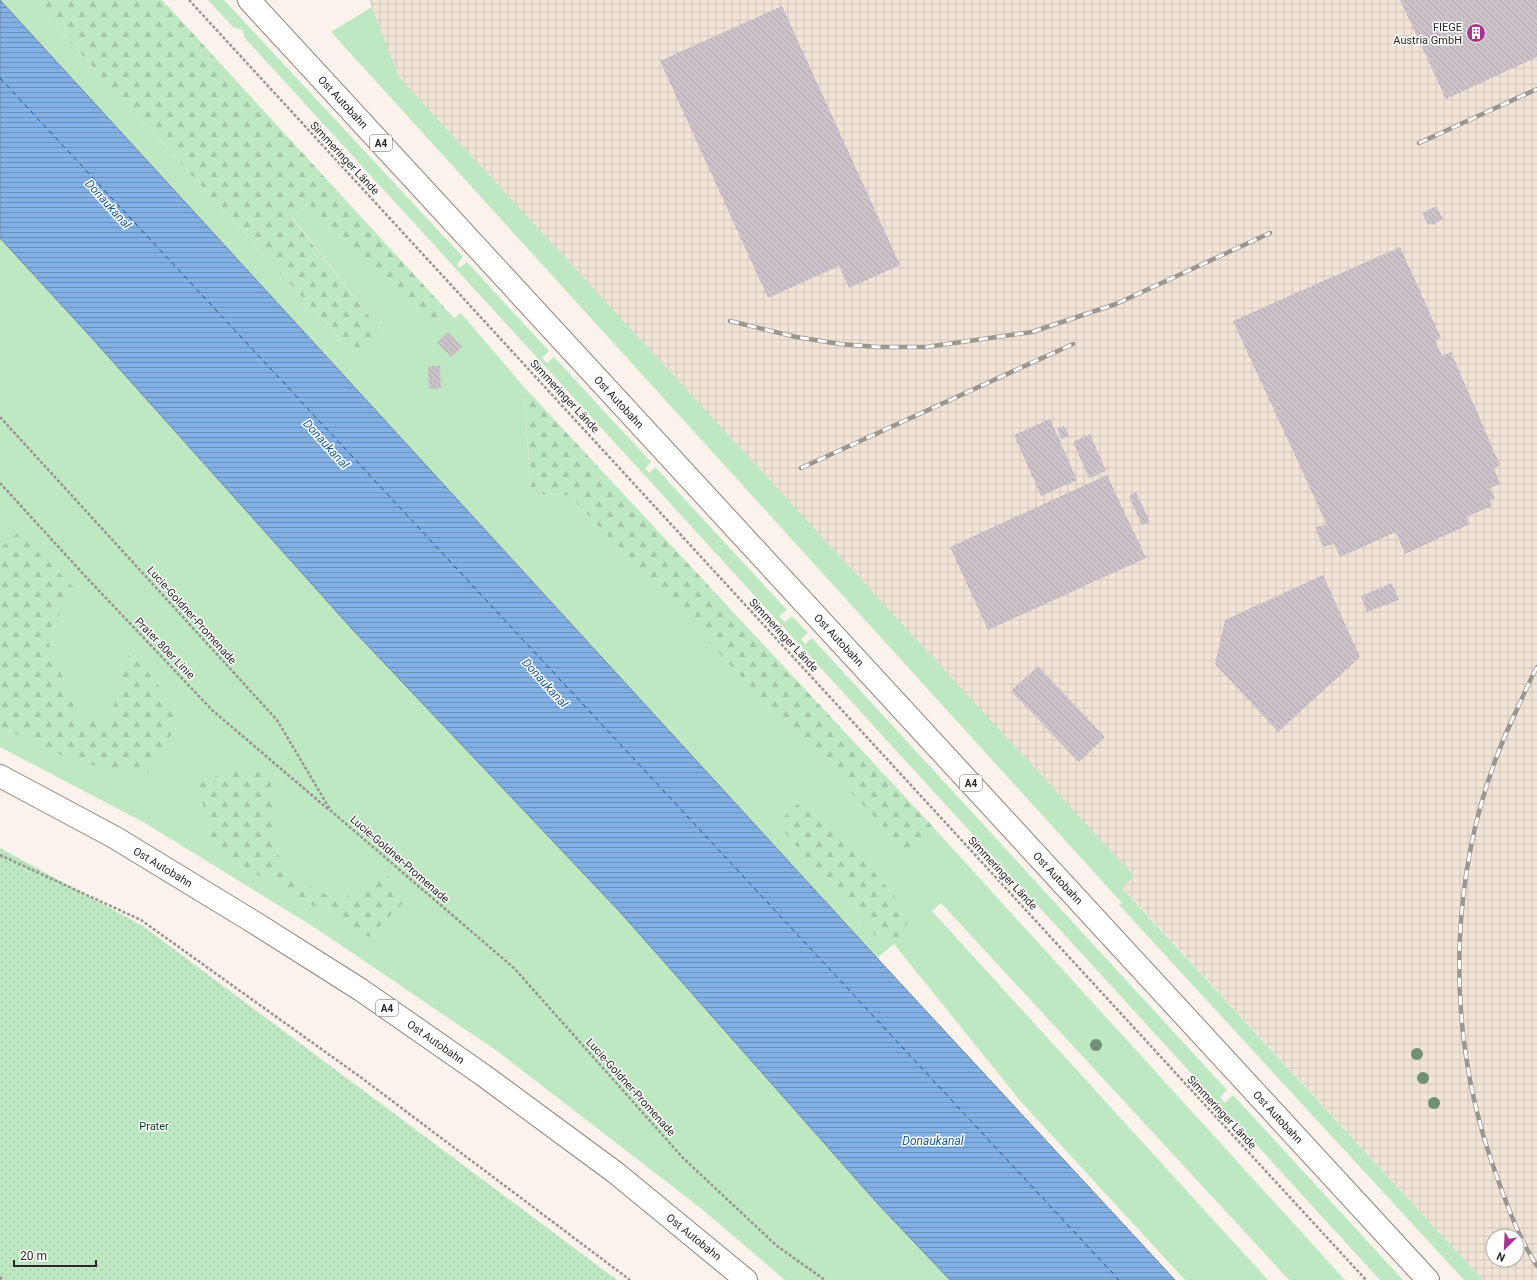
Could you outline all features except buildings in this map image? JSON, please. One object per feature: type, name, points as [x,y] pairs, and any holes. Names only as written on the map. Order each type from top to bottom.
[{"type":"highway","name":"Ost Autobahn","points":[[249,0],[1428,1280]]},
{"type":"highway","name":"Ost Autobahn","points":[[0,776],[114,837],[252,921],[361,990],[483,1075],[616,1173],[746,1280]]},
{"type":"path","name":"Simmeringer Lände","points":[[189,0],[1366,1280]]},
{"type":"path","name":"Lucie-Goldner-Promenade","points":[[0,417],[277,720],[331,811],[514,968],[683,1158],[777,1246],[825,1280]]},
{"type":"path","name":"Prater 80er Linie","points":[[0,483],[86,577],[212,710],[331,811]]},
{"type":"path","points":[[0,855],[141,920],[359,1076],[630,1280]]},
{"type":"shaded area","points":[[369,0],[1537,0],[1537,1280],[1483,1280],[1122,887],[1133,876],[399,77]]},
{"type":"green space","points":[[0,0],[32,0],[359,359],[385,336],[291,216],[310,204],[424,321],[454,318],[461,313],[524,387],[531,494],[569,495],[907,850],[934,828],[1345,1280],[1289,1280],[941,903],[932,911],[1268,1280],[1185,1280],[1022,1103],[894,944],[877,958]]},
{"type":"green space","points":[[32,0],[162,0],[454,318],[424,321],[309,204],[291,217],[385,336],[359,359]]},
{"type":"green space","points":[[208,0],[224,0],[463,257],[457,264],[459,268],[467,262],[549,351],[542,358],[547,363],[554,357],[651,462],[645,468],[649,473],[655,467],[787,610],[779,616],[785,622],[792,616],[808,633],[801,639],[805,644],[812,638],[1227,1090],[1220,1097],[1225,1103],[1233,1095],[1403,1280],[1380,1280],[244,37],[243,30],[233,27]]},
{"type":"green space","points":[[372,7],[399,77],[1134,876],[1122,888],[1483,1280],[1464,1280],[1119,905],[1122,903],[331,32]]},
{"type":"green space","points":[[0,238],[89,335],[352,629],[620,912],[878,1204],[950,1280],[785,1280],[703,1210],[497,1051],[317,929],[145,823],[0,747]]},
{"type":"green space","points":[[524,387],[934,828],[907,851],[569,495],[531,494]]},
{"type":"green space","points":[[19,532],[74,588],[46,636],[78,717],[109,722],[130,649],[181,714],[152,773],[78,763],[0,727],[0,548]]},
{"type":"green space","points":[[238,765],[270,776],[280,869],[339,902],[384,871],[408,898],[369,937],[214,850],[198,785]]},
{"type":"green space","points":[[797,804],[842,835],[912,916],[894,943],[875,935],[777,824]]},
{"type":"green space","name":"Prater","points":[[0,848],[143,926],[617,1280],[0,1280]]},
{"type":"water","name":"Donaukanal","points":[[0,0],[877,958],[1175,1280],[950,1280],[878,1204],[620,912],[352,629],[89,335],[0,238]]},
{"type":"ferry route","points":[[0,78],[1119,1280]]},
{"type":"railway","points":[[1419,143],[1537,89]]},
{"type":"railway","points":[[730,321],[796,337],[840,344],[877,347],[926,347],[1032,332],[1116,304],[1270,233]]},
{"type":"railway","points":[[801,468],[1073,344]]},
{"type":"railway","points":[[1537,667],[1494,763],[1477,821],[1465,880],[1460,940],[1460,1000],[1467,1060],[1479,1119],[1497,1177],[1519,1234],[1537,1266]]},
{"type":"place","name":"FIEGE Austria GmbH","points":[[1476,33]]}]
